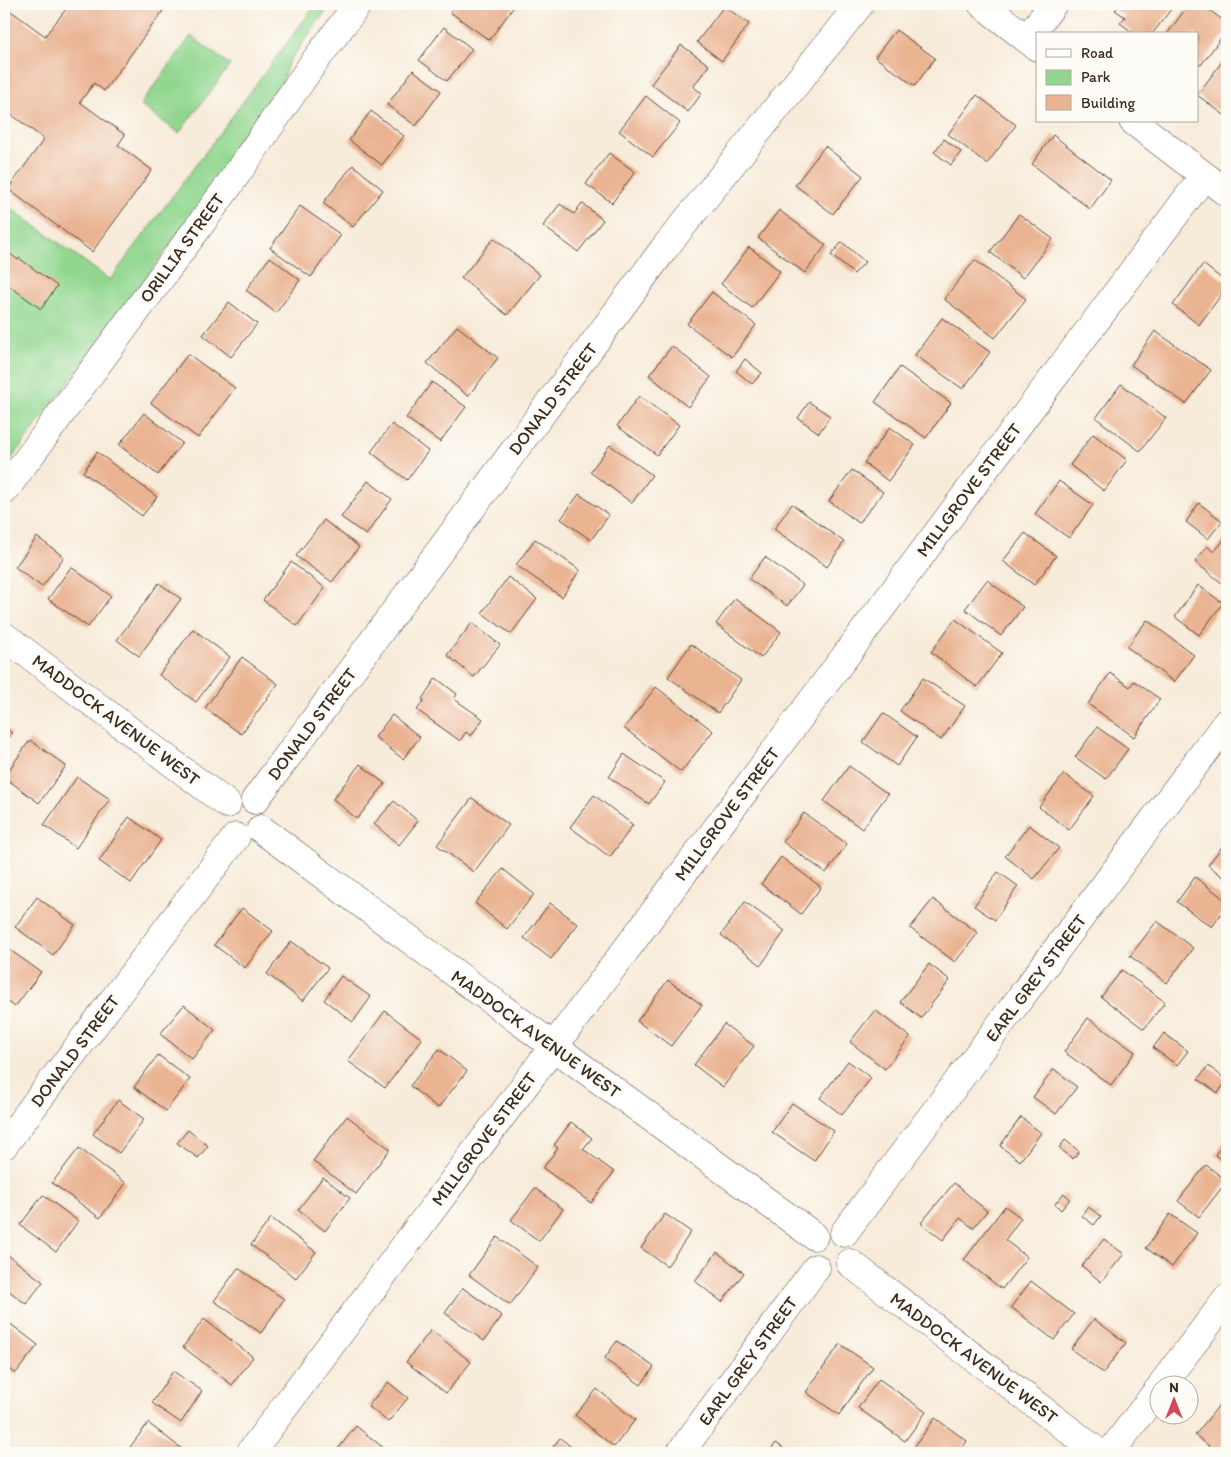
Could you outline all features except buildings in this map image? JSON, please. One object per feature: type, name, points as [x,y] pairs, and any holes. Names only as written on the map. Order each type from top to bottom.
[{"type":"street","name":"ORILLIA STREET","points":[[4,491],[358,4]]},
{"type":"street","name":"DONALD STREET","points":[[255,800],[663,250],[860,4]]},
{"type":"street","points":[[982,4],[1032,43]]},
{"type":"street","points":[[1038,32],[1053,4]]},
{"type":"street","points":[[1134,122],[1227,193]]},
{"type":"street","name":"MILLGROVE STREET","points":[[250,1453],[1204,176]]},
{"type":"street","name":"MADDOCK AVENUE WEST","points":[[4,636],[227,804]]},
{"type":"street","name":"EARL GREY STREET","points":[[844,1233],[1227,722]]},
{"type":"street","points":[[244,796],[255,800],[263,810],[264,816],[248,833],[230,834],[222,822],[223,809],[232,799],[244,796]]},
{"type":"street","name":"DONALD STREET","points":[[4,1146],[248,833]]},
{"type":"street","name":"MADDOCK AVENUE WEST","points":[[248,833],[553,1046],[814,1236]]},
{"type":"street","points":[[832,1228],[844,1233],[852,1244],[850,1263],[844,1269],[830,1274],[816,1268],[812,1263],[808,1250],[814,1236],[825,1229],[832,1228]]},
{"type":"street","name":"MADDOCK AVENUE WEST","points":[[850,1263],[1099,1453]]},
{"type":"street","name":"EARL GREY STREET","points":[[680,1453],[816,1268]]},
{"type":"street","points":[[1170,1374],[1227,1298]]},
{"type":"street","points":[[1110,1453],[1148,1403]]},
{"type":"green space","points":[[316,4],[331,4],[288,63],[276,102],[4,469],[4,203],[110,280]]},
{"type":"green space","points":[[191,36],[230,65],[179,133],[140,105]]}]
